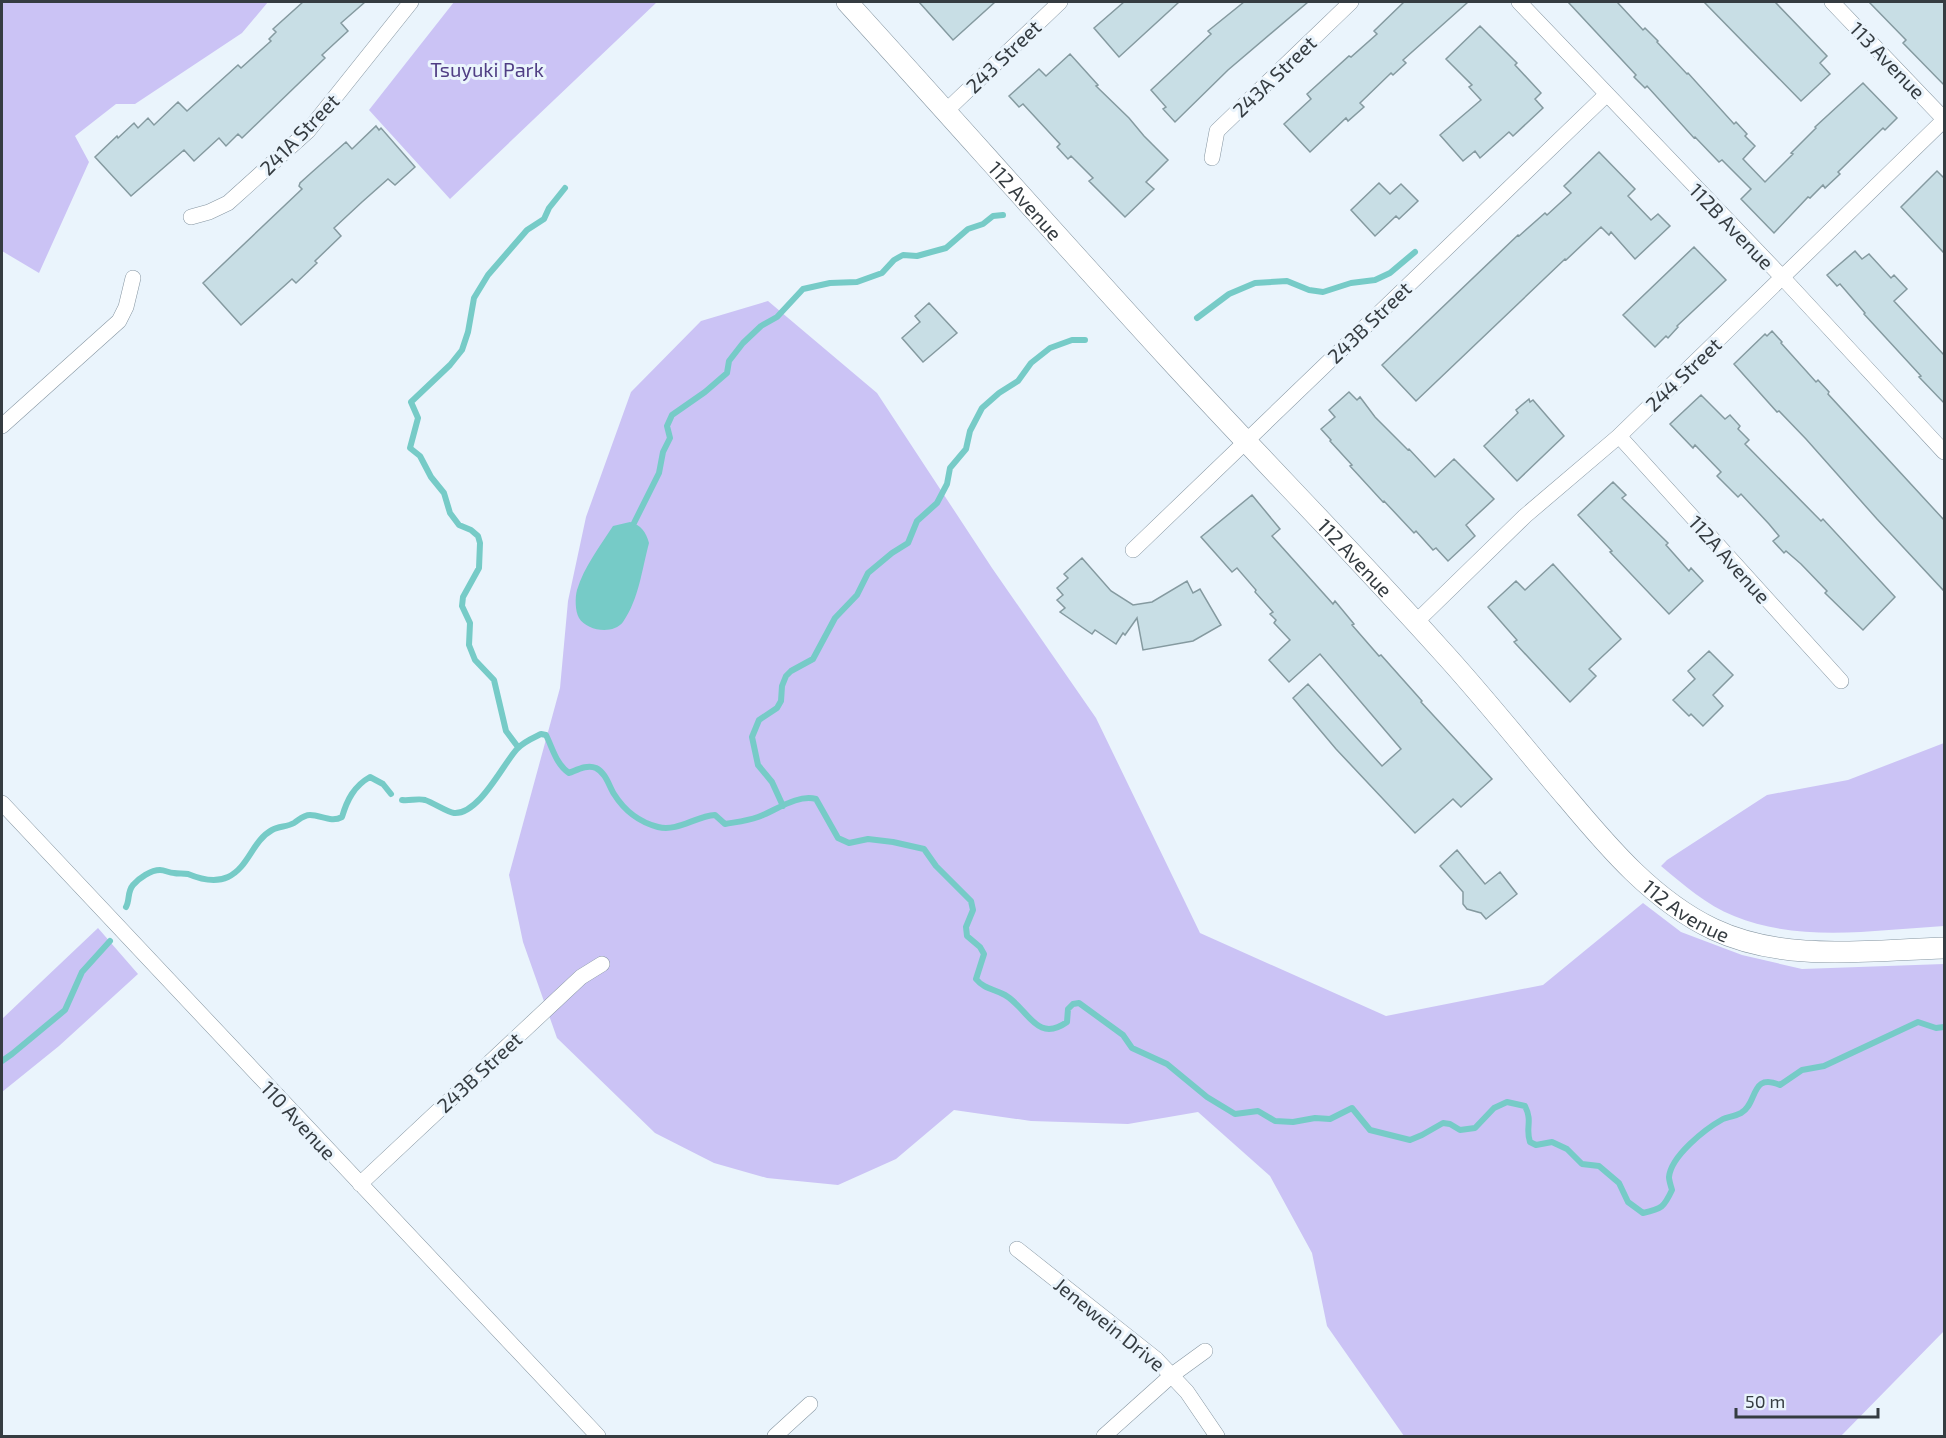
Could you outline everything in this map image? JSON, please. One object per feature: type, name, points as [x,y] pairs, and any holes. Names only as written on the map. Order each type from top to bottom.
[{"type":"main road","name":"112 Avenue","points":[[846,2],[1245,441],[1470,681],[1590,825],[1649,886],[1689,916],[1738,939],[1767,947],[1819,952],[1944,948]]},
{"type":"street","name":"241A Street","points":[[191,217],[228,203],[308,131],[411,2]]},
{"type":"street","name":"243 Street","points":[[946,111],[1060,2]]},
{"type":"street","name":"243A Street","points":[[1212,158],[1217,131],[1351,2]]},
{"type":"street","name":"112B Avenue","points":[[1519,2],[1783,278],[1944,452]]},
{"type":"street","name":"113 Avenue","points":[[1832,2],[1944,120]]},
{"type":"street","name":"243B Street","points":[[1133,550],[1606,95]]},
{"type":"street","name":"244 Street","points":[[1416,622],[1525,516],[1619,436],[1944,120]]},
{"type":"street","points":[[2,426],[119,321],[126,307],[133,278]]},
{"type":"street","name":"112A Avenue","points":[[1619,436],[1841,681]]},
{"type":"street","name":"110 Avenue","points":[[2,803],[598,1437]]},
{"type":"street","name":"243B Street","points":[[360,1184],[581,977],[602,964]]},
{"type":"street","name":"Jenewein Drive","points":[[1017,1250],[1142,1346],[1172,1375],[1196,1404],[1217,1437]]},
{"type":"street","points":[[1104,1437],[1172,1375],[1205,1351]]},
{"type":"street","points":[[775,1437],[810,1404]]},
{"type":"green space","points":[[2,2],[268,2],[242,33],[135,104],[116,104],[75,136],[89,162],[39,273],[2,251]]},
{"type":"green space","name":"Tsuyuki Park","points":[[454,2],[657,2],[450,199],[369,110]]},
{"type":"green space","points":[[768,301],[877,393],[992,568],[1096,718],[1200,933],[1386,1016],[1543,985],[1643,903],[1681,932],[1742,955],[1802,969],[1944,964],[1944,1331],[1841,1436],[1404,1436],[1327,1326],[1312,1253],[1270,1176],[1198,1112],[1128,1124],[1031,1121],[954,1110],[896,1159],[838,1185],[767,1178],[714,1163],[655,1133],[557,1038],[523,942],[509,875],[560,688],[568,601],[586,517],[631,392],[701,321]]},
{"type":"green space","points":[[1944,743],[1944,926],[1838,933],[1785,930],[1734,916],[1714,906],[1661,866],[1767,795],[1848,780]]},
{"type":"green space","points":[[98,928],[138,974],[59,1046],[2,1092],[2,1019]]},
{"type":"shaded area","points":[[630,522],[642,530],[649,543],[633,604],[623,622],[613,629],[600,630],[588,626],[579,618],[576,604],[580,581],[613,526]]},
{"type":"building","points":[[303,2],[365,2],[341,23],[348,31],[322,55],[325,58],[242,138],[238,134],[226,146],[219,138],[194,161],[184,150],[131,196],[95,157],[134,123],[138,128],[148,118],[154,125],[178,102],[187,111],[238,65],[241,68],[271,41],[269,39],[276,32],[273,29]]},
{"type":"building","points":[[919,2],[995,2],[953,40]]},
{"type":"building","points":[[1124,2],[1179,2],[1119,57],[1094,28]]},
{"type":"building","points":[[1244,2],[1308,2],[1228,70],[1175,122],[1151,90],[1211,34],[1208,31]]},
{"type":"building","points":[[1404,2],[1468,2],[1403,60],[1406,63],[1393,75],[1391,73],[1360,103],[1364,107],[1348,121],[1346,118],[1310,152],[1284,124],[1311,99],[1307,94],[1377,34],[1374,31]]},
{"type":"building","points":[[1568,2],[1617,2],[1643,30],[1645,28],[1658,41],[1734,124],[1736,122],[1747,134],[1745,136],[1755,146],[1743,159],[1765,182],[1793,154],[1791,153],[1815,127],[1863,83],[1897,118],[1885,130],[1883,128],[1825,188],[1823,185],[1810,198],[1808,197],[1774,233],[1741,199],[1751,189],[1722,160],[1719,162],[1647,86],[1645,88],[1634,77],[1636,75]]},
{"type":"building","points":[[1704,2],[1775,2],[1827,56],[1820,63],[1830,74],[1801,101]]},
{"type":"building","points":[[1869,2],[1944,2],[1944,85],[1903,43],[1906,40]]},
{"type":"building","points":[[1480,26],[1517,63],[1515,65],[1541,93],[1535,99],[1543,108],[1513,136],[1509,132],[1480,158],[1475,151],[1463,161],[1440,135],[1481,100],[1469,87],[1472,85],[1446,59]]},
{"type":"building","points":[[1070,54],[1098,85],[1096,86],[1168,160],[1146,182],[1154,189],[1125,217],[1089,181],[1093,178],[1071,156],[1068,159],[1057,147],[1060,144],[1023,104],[1019,107],[1009,96],[1039,69],[1046,76]]},
{"type":"building","points":[[376,126],[379,130],[381,128],[415,167],[395,185],[388,179],[362,202],[334,228],[341,236],[315,261],[317,263],[296,283],[292,279],[241,325],[203,283],[302,189],[299,186],[300,183],[311,173],[346,142],[352,149]]},
{"type":"building","points":[[1599,152],[1635,189],[1628,196],[1651,220],[1658,214],[1670,226],[1635,259],[1611,232],[1609,235],[1601,227],[1416,401],[1382,365],[1518,235],[1545,213],[1547,215],[1571,193],[1564,186]]},
{"type":"building","points":[[1937,171],[1944,178],[1944,253],[1901,207]]},
{"type":"building","points":[[1379,183],[1390,194],[1401,184],[1418,201],[1399,219],[1396,216],[1375,236],[1351,210]]},
{"type":"building","points":[[1694,247],[1726,280],[1677,326],[1668,338],[1666,336],[1655,347],[1623,315]]},
{"type":"building","points":[[1855,251],[1862,259],[1869,254],[1891,278],[1894,275],[1907,289],[1894,301],[1944,355],[1944,403],[1840,284],[1837,286],[1827,275]]},
{"type":"building","points":[[929,303],[957,333],[923,362],[902,338],[920,322],[915,316]]},
{"type":"building","points":[[1772,331],[1944,520],[1944,591],[1806,439],[1779,411],[1777,412],[1734,364],[1765,334],[1767,336]]},
{"type":"building","points":[[1349,392],[1357,400],[1360,397],[1375,417],[1435,477],[1454,459],[1494,499],[1466,525],[1475,536],[1448,561],[1436,548],[1433,550],[1416,531],[1414,533],[1383,502],[1350,466],[1352,465],[1321,429],[1335,417],[1329,410]]},
{"type":"building","points":[[1701,395],[1725,419],[1730,415],[1740,426],[1738,429],[1749,440],[1745,444],[1821,521],[1823,519],[1895,597],[1863,630],[1825,593],[1827,591],[1801,564],[1786,551],[1784,553],[1773,541],[1779,536],[1769,524],[1741,494],[1738,497],[1717,476],[1721,472],[1695,445],[1693,448],[1670,424]]},
{"type":"building","points":[[1529,399],[1530,402],[1533,400],[1564,436],[1517,481],[1484,446]]},
{"type":"building","points":[[1613,482],[1626,495],[1622,498],[1668,543],[1666,545],[1689,571],[1691,568],[1703,581],[1669,614],[1578,515]]},
{"type":"building","points":[[1252,495],[1280,529],[1272,536],[1333,604],[1335,601],[1379,656],[1381,655],[1492,779],[1461,807],[1453,799],[1415,833],[1336,749],[1293,698],[1308,684],[1382,766],[1401,749],[1320,654],[1289,682],[1269,660],[1290,640],[1274,623],[1276,620],[1270,614],[1273,612],[1237,568],[1232,572],[1201,537]]},
{"type":"building","points":[[1082,558],[1111,591],[1133,605],[1152,602],[1187,581],[1193,593],[1200,589],[1221,625],[1193,641],[1143,650],[1137,618],[1116,644],[1095,630],[1092,634],[1060,612],[1065,608],[1057,600],[1063,595],[1057,588],[1068,578],[1064,574]]},
{"type":"building","points":[[1553,564],[1621,639],[1589,669],[1596,676],[1570,702],[1514,642],[1517,640],[1488,607],[1516,581],[1525,590]]},
{"type":"building","points":[[1709,651],[1733,675],[1713,695],[1723,706],[1703,726],[1673,700],[1695,679],[1688,671]]},
{"type":"building","points":[[1457,850],[1485,884],[1500,872],[1517,894],[1486,919],[1481,913],[1467,909],[1463,904],[1463,892],[1440,866]]},
{"type":"waterway","points":[[518,747],[506,731],[494,680],[475,660],[469,645],[470,623],[462,606],[463,597],[479,568],[478,536],[459,525],[450,513],[444,493],[431,477],[420,456],[410,448],[418,418],[411,402],[450,365],[462,350],[474,298],[488,275],[527,230],[544,219],[549,208],[565,188]]},
{"type":"waterway","points":[[634,523],[659,473],[663,452],[670,438],[667,426],[672,415],[727,373],[729,361],[743,343],[761,326],[777,317],[803,289],[830,283],[857,282],[882,273],[894,260],[903,255],[917,256],[946,248],[968,229],[983,224],[993,216],[1003,215]]},
{"type":"waterway","points":[[1197,318],[1229,294],[1255,283],[1287,281],[1309,290],[1323,292],[1351,283],[1375,280],[1390,273],[1415,252]]},
{"type":"waterway","points":[[783,806],[772,782],[758,765],[752,737],[759,720],[777,708],[781,701],[782,686],[786,676],[813,659],[835,618],[857,595],[868,573],[908,543],[917,521],[937,503],[947,484],[950,468],[966,449],[970,431],[982,408],[999,393],[1018,381],[1031,363],[1050,348],[1072,340],[1085,340]]},
{"type":"waterway","points":[[402,800],[422,799],[454,813],[463,811],[481,798],[519,747],[541,734],[546,735],[558,761],[569,773],[586,767],[596,768],[605,776],[614,794],[627,810],[638,819],[658,827],[680,826],[715,815],[725,824],[742,821],[758,817],[794,801],[816,799],[838,838],[849,843],[868,839],[924,849],[936,866],[971,901],[973,910],[966,927],[967,936],[980,947],[984,954],[976,979],[982,985],[1005,995],[1040,1027],[1056,1028],[1067,1022],[1068,1009],[1073,1004],[1079,1003],[1123,1035],[1132,1048],[1167,1064],[1207,1097],[1235,1114],[1258,1111],[1275,1121],[1330,1119],[1352,1108],[1370,1130],[1410,1140],[1443,1123],[1460,1130],[1475,1128],[1494,1108],[1507,1102],[1525,1106],[1530,1142],[1536,1145],[1552,1142],[1567,1149],[1582,1164],[1599,1166],[1619,1183],[1628,1202],[1643,1213],[1662,1206],[1667,1200],[1672,1190],[1669,1177],[1671,1169],[1682,1152],[1699,1136],[1723,1119],[1746,1109],[1759,1086],[1770,1082],[1780,1085],[1802,1070],[1824,1066],[1918,1022],[1936,1028],[1944,1027]]},
{"type":"waterway","points":[[126,907],[131,888],[149,873],[162,870],[208,880],[223,879],[235,873],[265,835],[272,830],[308,815],[334,819],[342,817],[352,794],[370,777],[383,784],[391,794]]},
{"type":"waterway","points":[[2,1061],[65,1010],[82,972],[110,941]]}]
